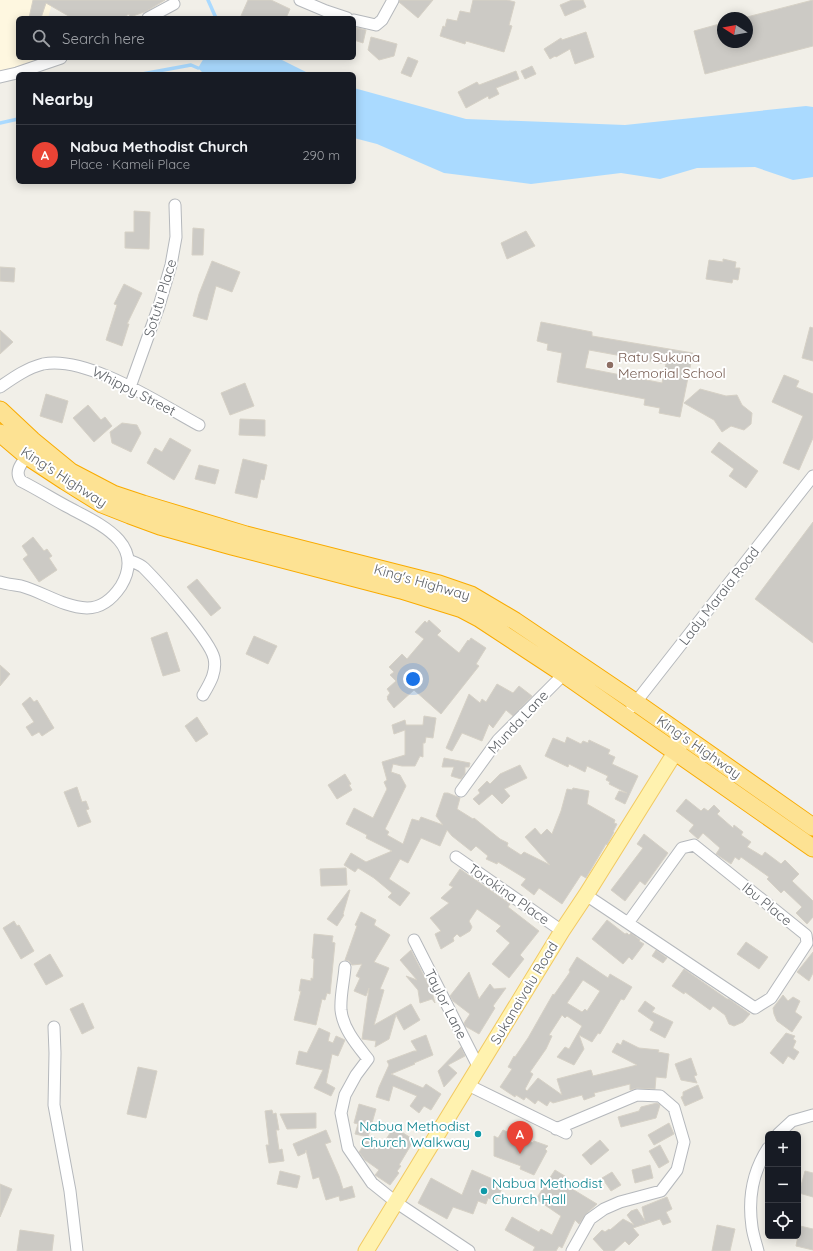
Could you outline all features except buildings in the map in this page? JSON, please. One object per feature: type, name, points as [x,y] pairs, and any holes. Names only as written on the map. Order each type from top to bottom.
[{"type":"highway","name":"King's Highway","points":[[0,410],[32,440],[71,472],[103,490],[143,504],[239,533],[439,584],[471,595],[515,621],[635,702],[813,826]]},
{"type":"highway","name":"King's Highway","points":[[0,433],[27,456],[65,481],[102,504],[130,515],[160,526],[401,590],[462,609],[479,618],[564,674],[813,848]]},
{"type":"main road","name":"Sukanaivalu Road","points":[[366,1251],[397,1203],[562,931],[685,737]]},
{"type":"street","points":[[300,0],[341,16]]},
{"type":"street","points":[[356,20],[376,25],[382,20],[393,0]]},
{"type":"street","points":[[152,16],[174,4]]},
{"type":"street","points":[[20,72],[55,60]]},
{"type":"street","points":[[0,77],[16,73]]},
{"type":"street","name":"Sotutu Place","points":[[130,387],[159,306],[171,264],[176,237],[174,206]]},
{"type":"street","name":"Whippy Street","points":[[0,387],[16,375],[43,364],[62,363],[90,368],[130,387],[199,425]]},
{"type":"street","points":[[0,582],[22,587],[48,598],[75,606],[94,608],[103,605],[117,591],[124,580],[128,560],[126,551],[115,535],[21,481],[18,476],[18,469],[27,456]]},
{"type":"street","name":"Lady Maraia Road","points":[[625,717],[635,702],[813,476]]},
{"type":"street","points":[[128,560],[144,568],[172,599],[208,645],[214,657],[214,670],[211,681],[203,695]]},
{"type":"street","name":"Munda Lane","points":[[461,791],[498,740],[564,674]]},
{"type":"street","name":"Ibu Place","points":[[586,895],[755,1008],[771,998],[806,943],[806,935],[694,845],[682,848],[628,923]]},
{"type":"street","name":"Torokina Place","points":[[456,857],[562,931]]},
{"type":"street","name":"Taylor Lane","points":[[414,940],[479,1068]]},
{"type":"street","points":[[345,967],[341,1004],[342,1018],[350,1033],[368,1059],[356,1074],[345,1095],[341,1113],[348,1148],[372,1183],[397,1203],[469,1251]]},
{"type":"street","points":[[54,1027],[54,1105],[70,1191],[77,1251]]},
{"type":"street","points":[[468,1085],[561,1131],[637,1095],[660,1096],[674,1108],[684,1142],[677,1170],[661,1191],[620,1202],[604,1209],[590,1220],[572,1251]]},
{"type":"street","points":[[781,1131],[792,1121],[813,1115]]},
{"type":"street","points":[[758,1251],[752,1228],[750,1197],[760,1160],[765,1152]]},
{"type":"shaded area","points":[[0,0],[53,0],[49,16],[16,16],[16,60],[35,60],[32,72],[16,72],[16,75],[0,81]]},
{"type":"water","points":[[203,60],[282,60],[306,72],[202,72],[198,68]]},
{"type":"water","points":[[356,89],[466,119],[625,125],[806,106],[813,107],[813,177],[793,180],[755,167],[697,168],[660,179],[621,173],[531,184],[444,173],[377,144],[356,139]]},
{"type":"waterway","points":[[208,0],[215,16]]},
{"type":"waterway","points":[[153,72],[191,65],[198,68]]},
{"type":"waterway","points":[[0,123],[16,119]]},
{"type":"place","name":"Ratu Sukuna Memorial School","points":[[610,365]]},
{"type":"place","name":"Nabua Methodist Church Walkway","points":[[478,1134]]},
{"type":"place","name":"Nabua Methodist Church","points":[[520,1154]]},
{"type":"place","name":"Nabua Methodist Church Hall","points":[[484,1191]]}]
